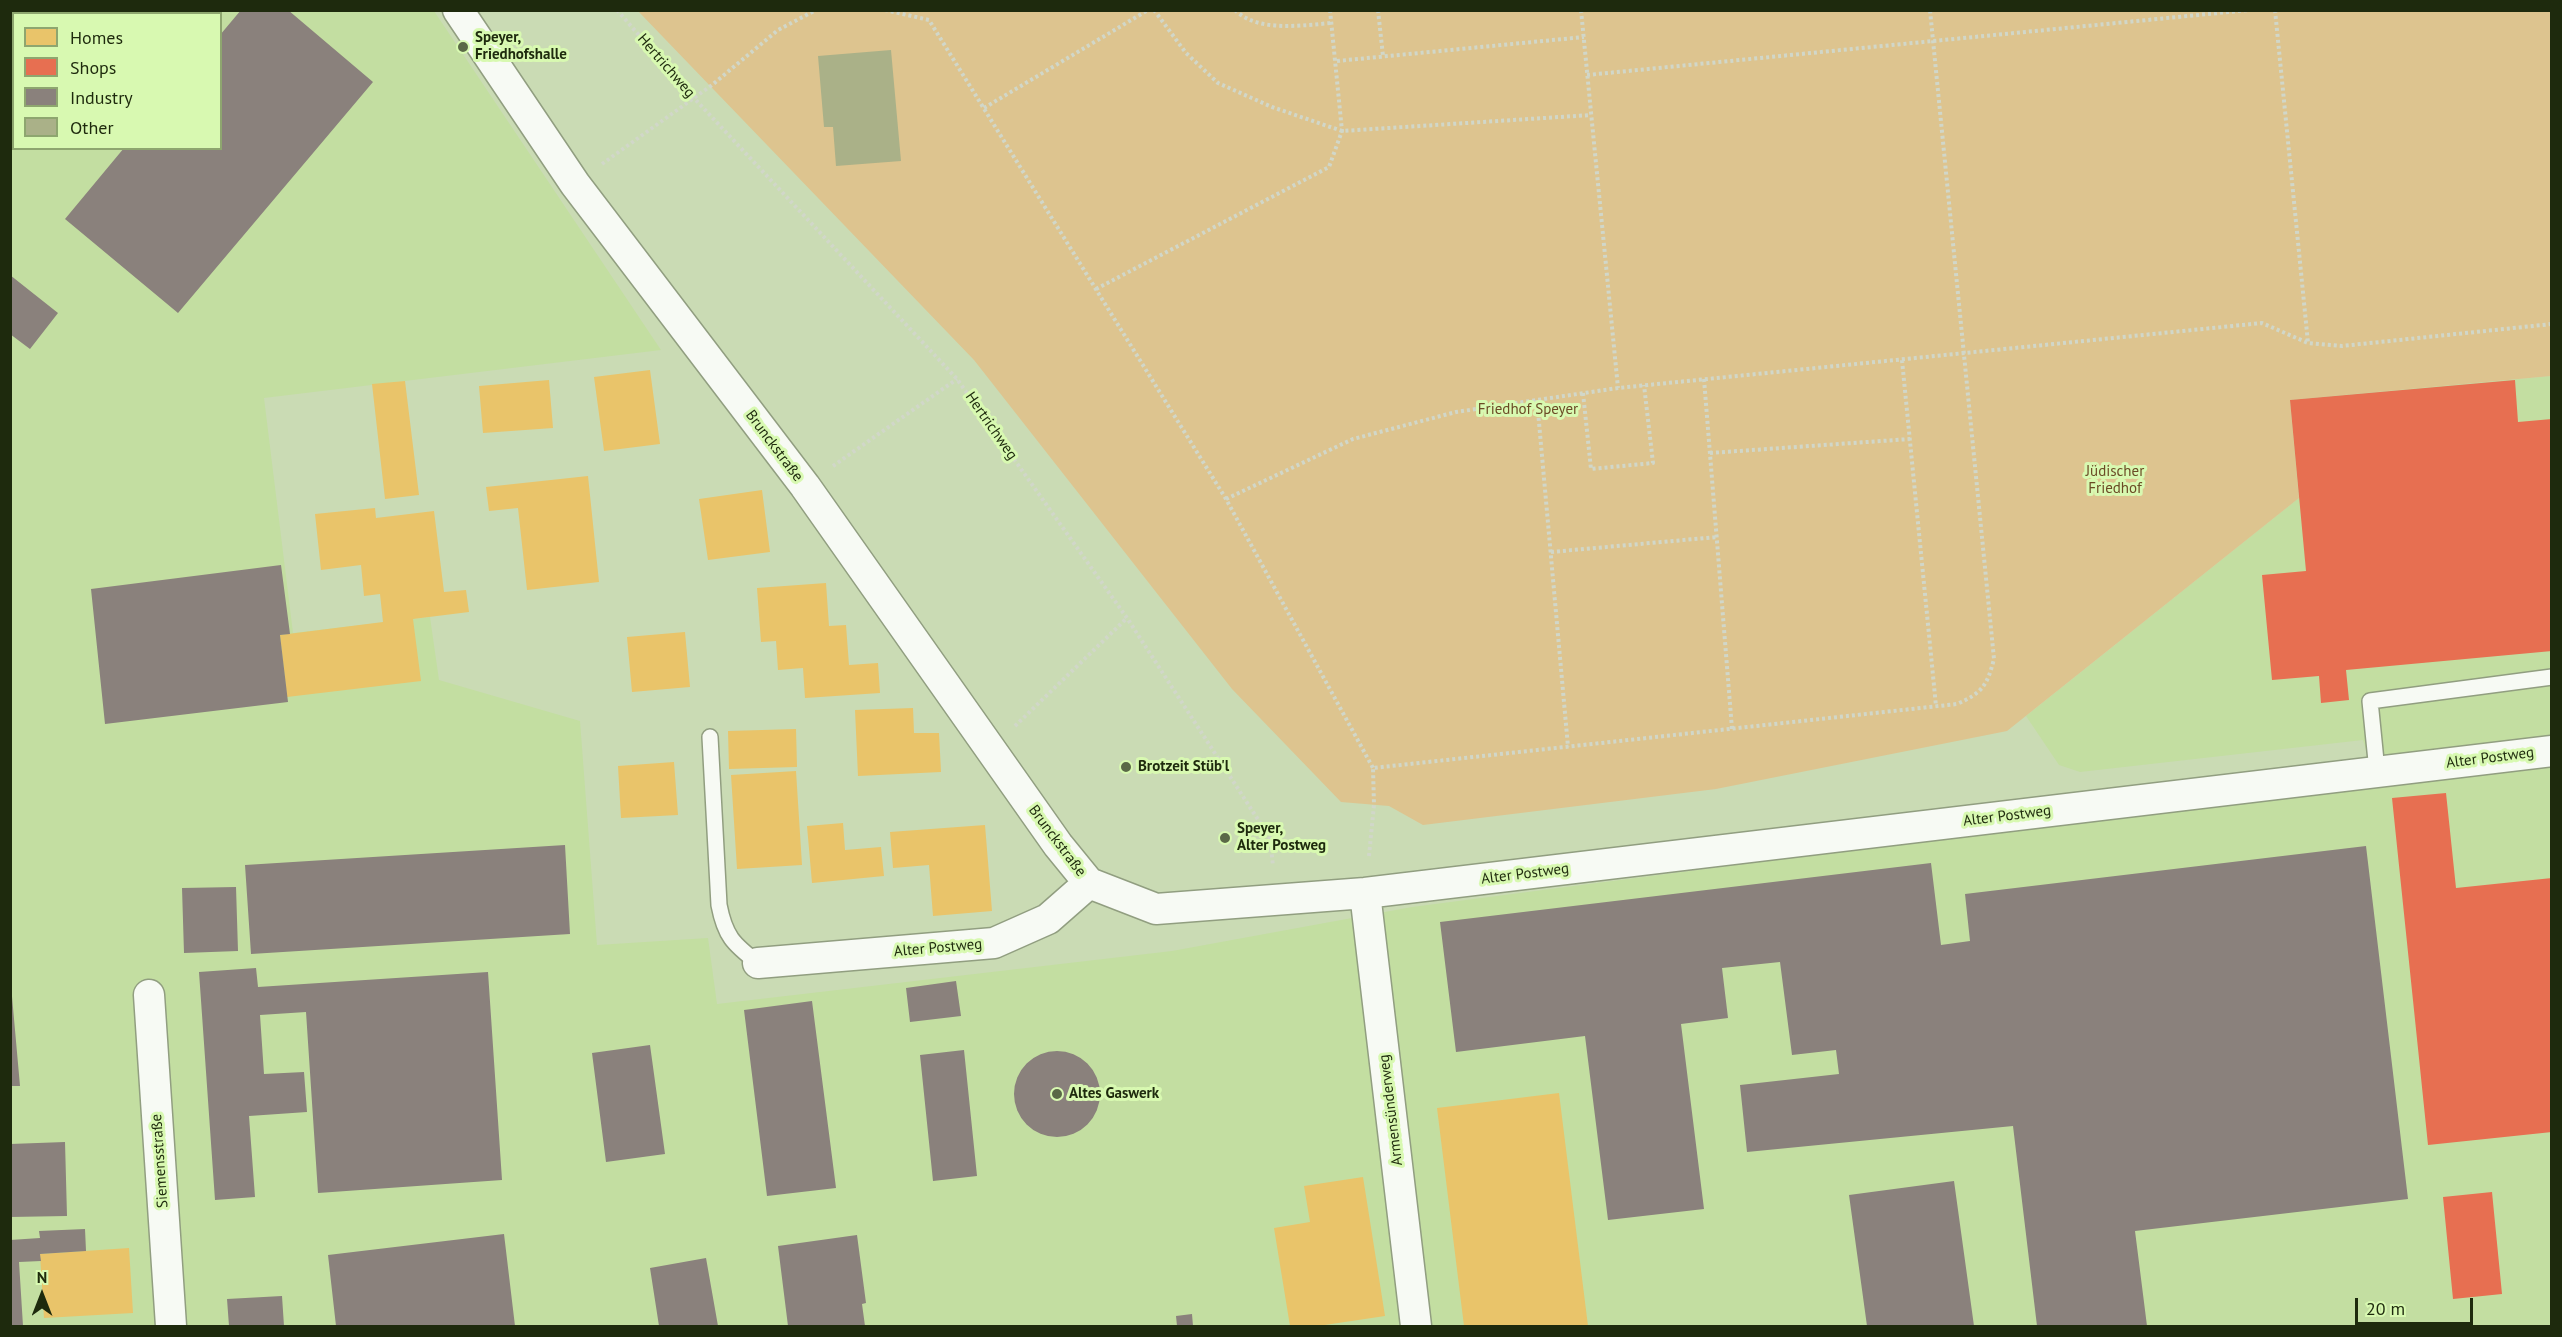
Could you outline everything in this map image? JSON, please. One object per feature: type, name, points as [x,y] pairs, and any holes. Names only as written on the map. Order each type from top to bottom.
[{"type":"street","name":"Brunckstraße","points":[[458,10],[575,184],[805,486],[1058,845],[1089,883]]},
{"type":"street","name":"Alter Postweg","points":[[758,963],[994,943],[1048,919],[1089,883],[1156,909],[1365,893],[2552,751]]},
{"type":"street","name":"Armensünderweg","points":[[1365,893],[1416,1326]]},
{"type":"street","name":"Siemensstraße","points":[[149,995],[171,1326]]},
{"type":"lane","points":[[2378,771],[2370,701],[2552,677]]},
{"type":"lane","name":"Alter Postweg","points":[[710,737],[718,905],[724,930],[736,947],[758,963]]},
{"type":"path","name":"Hertrichweg","points":[[617,10],[693,97],[957,379],[1127,618],[1270,838],[1276,899]]},
{"type":"path","points":[[575,184],[693,97],[778,30],[816,10]]},
{"type":"path","points":[[885,10],[929,20],[1226,499],[1373,768],[1374,805],[1365,893]]},
{"type":"path","points":[[984,108],[1148,10]]},
{"type":"path","points":[[1154,10],[1186,52],[1218,83],[1272,107],[1342,131],[1591,115]]},
{"type":"path","points":[[1235,10],[1241,16],[1266,24],[1292,26],[1332,23]]},
{"type":"path","points":[[1096,289],[1329,167],[1342,131],[1337,61],[1330,10]]},
{"type":"path","points":[[1378,10],[1383,57]]},
{"type":"path","points":[[1373,768],[1956,704],[1978,695],[1989,678],[1994,659],[1930,10]]},
{"type":"path","points":[[1587,75],[2249,10]]},
{"type":"path","points":[[2275,10],[2308,343]]},
{"type":"path","points":[[1582,11],[1618,388]]},
{"type":"path","points":[[1337,61],[1584,37]]},
{"type":"path","points":[[1226,499],[1353,439],[1456,412],[1618,388],[2262,323],[2308,343],[2342,346],[2552,324]]},
{"type":"path","points":[[1902,360],[1935,706]]},
{"type":"path","points":[[805,486],[957,379]]},
{"type":"path","points":[[1704,379],[1732,729]]},
{"type":"path","points":[[1583,393],[1591,469],[1653,462],[1644,385]]},
{"type":"path","points":[[1537,400],[1568,747]]},
{"type":"path","points":[[1710,453],[1910,439]]},
{"type":"path","points":[[1551,552],[1717,537]]},
{"type":"path","points":[[991,750],[1127,618]]},
{"type":"shaded area","points":[[10,11],[434,11],[661,350],[264,398],[293,633],[430,617],[439,680],[580,721],[597,945],[708,938],[717,1004],[1172,951],[1412,907],[2376,782],[2363,740],[2080,772],[2059,765],[2026,716],[2299,498],[2290,400],[2551,376],[2551,1326],[11,1326]]},
{"type":"green space","name":"Friedhof Speyer","points":[[638,11],[2551,11],[2551,376],[2290,400],[2299,498],[2007,731],[1716,789],[1423,825],[1389,806],[1341,802],[1232,689],[974,360]]},
{"type":"building: Homes","points":[[650,370],[660,444],[604,451],[594,377]]},
{"type":"building: Homes","points":[[549,380],[553,428],[483,433],[479,386]]},
{"type":"building: Homes","points":[[405,381],[419,495],[385,499],[372,384]]},
{"type":"building: Homes","points":[[588,476],[599,582],[527,590],[518,508],[489,511],[486,487]]},
{"type":"building: Homes","points":[[762,490],[770,552],[708,560],[699,499]]},
{"type":"building: Homes","points":[[375,508],[376,518],[434,511],[444,592],[466,590],[469,612],[413,619],[421,681],[287,697],[280,635],[383,622],[380,594],[364,596],[361,565],[321,570],[315,514]]},
{"type":"building: Homes","points":[[826,583],[829,626],[846,625],[849,665],[878,663],[880,693],[805,698],[803,668],[778,670],[776,641],[761,642],[757,588]]},
{"type":"building: Homes","points":[[685,632],[690,687],[632,692],[627,637]]},
{"type":"building: Homes","points":[[913,708],[914,733],[939,733],[941,772],[858,776],[855,710]]},
{"type":"building: Homes","points":[[796,729],[797,767],[729,769],[728,731]]},
{"type":"building: Homes","points":[[674,762],[678,815],[621,818],[618,766]]},
{"type":"building: Homes","points":[[796,771],[802,865],[737,869],[731,775]]},
{"type":"building: Homes","points":[[843,823],[845,850],[881,847],[884,876],[812,883],[807,826]]},
{"type":"building: Homes","points":[[985,825],[992,911],[933,916],[929,865],[893,868],[890,832]]},
{"type":"building: Homes","points":[[1559,1093],[1588,1326],[1464,1326],[1437,1108]]},
{"type":"building: Homes","points":[[1363,1177],[1385,1316],[1318,1326],[1290,1326],[1274,1228],[1310,1222],[1304,1186]]},
{"type":"building: Homes","points":[[129,1248],[133,1313],[44,1318],[40,1254]]},
{"type":"building: Shops","points":[[2515,380],[2518,422],[2552,419],[2552,651],[2346,670],[2349,700],[2321,703],[2319,676],[2272,680],[2262,575],[2306,571],[2290,400]]},
{"type":"building: Shops","points":[[2446,793],[2456,888],[2552,878],[2552,1132],[2428,1145],[2392,798]]},
{"type":"building: Shops","points":[[2492,1192],[2502,1294],[2453,1299],[2443,1197]]},
{"type":"building: Industry","points":[[10,10],[131,10],[130,12],[12,12],[12,150],[10,152]]},
{"type":"building: Industry","points":[[241,10],[288,10],[373,82],[178,313],[65,219],[122,150],[222,150],[222,33]]},
{"type":"building: Industry","points":[[10,275],[58,313],[30,349],[10,334]]},
{"type":"building: Industry","points":[[281,565],[290,634],[280,635],[288,702],[105,724],[91,589]]},
{"type":"building: Industry","points":[[565,845],[570,934],[251,954],[245,865]]},
{"type":"building: Industry","points":[[2366,846],[2408,1199],[2135,1231],[2147,1326],[2037,1326],[2013,1126],[1747,1152],[1740,1085],[1839,1074],[1836,1050],[1792,1055],[1780,962],[1722,968],[1728,1018],[1681,1024],[1704,1209],[1608,1220],[1585,1036],[1456,1052],[1440,922],[1931,863],[1941,945],[1970,941],[1965,894]]},
{"type":"building: Industry","points":[[236,887],[238,951],[184,953],[182,888]]},
{"type":"building: Industry","points":[[256,968],[258,987],[488,972],[502,1180],[318,1193],[306,1012],[260,1015],[264,1074],[304,1072],[307,1112],[249,1116],[255,1197],[215,1200],[199,972]]},
{"type":"building: Industry","points":[[10,974],[20,1086],[10,1086]]},
{"type":"building: Industry","points":[[956,981],[961,1016],[910,1022],[906,988]]},
{"type":"building: Industry","points":[[812,1001],[836,1188],[767,1196],[744,1010]]},
{"type":"building: Industry","points":[[650,1045],[665,1154],[606,1162],[592,1053]]},
{"type":"building: Industry","points":[[964,1050],[977,1176],[933,1181],[920,1055]]},
{"type":"building: Industry","name":"Altes Gaswerk","points":[[1057,1051],[1074,1054],[1088,1063],[1097,1077],[1100,1094],[1097,1111],[1088,1125],[1074,1134],[1057,1137],[1040,1134],[1026,1125],[1017,1111],[1014,1094],[1017,1077],[1026,1063],[1040,1054]]},
{"type":"building: Industry","points":[[65,1142],[67,1216],[10,1217],[10,1144]]},
{"type":"building: Industry","points":[[1954,1181],[1974,1326],[1867,1326],[1849,1195]]},
{"type":"building: Industry","points":[[85,1229],[86,1251],[40,1254],[41,1261],[19,1262],[23,1326],[10,1326],[10,1240],[40,1238],[39,1231]]},
{"type":"building: Industry","points":[[504,1234],[515,1326],[336,1326],[328,1255]]},
{"type":"building: Industry","points":[[857,1235],[866,1303],[862,1304],[865,1326],[788,1326],[778,1246]]},
{"type":"building: Industry","points":[[706,1258],[718,1326],[659,1326],[650,1268]]},
{"type":"building: Industry","points":[[282,1296],[284,1326],[229,1326],[227,1299]]},
{"type":"building: Industry","points":[[1192,1314],[1193,1326],[1177,1326],[1176,1316]]},
{"type":"building: Other","points":[[891,50],[901,161],[836,166],[833,127],[824,127],[818,56]]},
{"type":"place","name":"Speyer, Friedhofshalle","points":[[463,47]]},
{"type":"place","name":"Brotzeit Stüb'l","points":[[1126,767]]},
{"type":"place","name":"Speyer, Alter Postweg","points":[[1225,838]]},
{"type":"place","name":"Altes Gaswerk","points":[[1057,1094]]},
{"type":"park label","name":"Jüdischer Friedhof","points":[[2115,480]]}]
